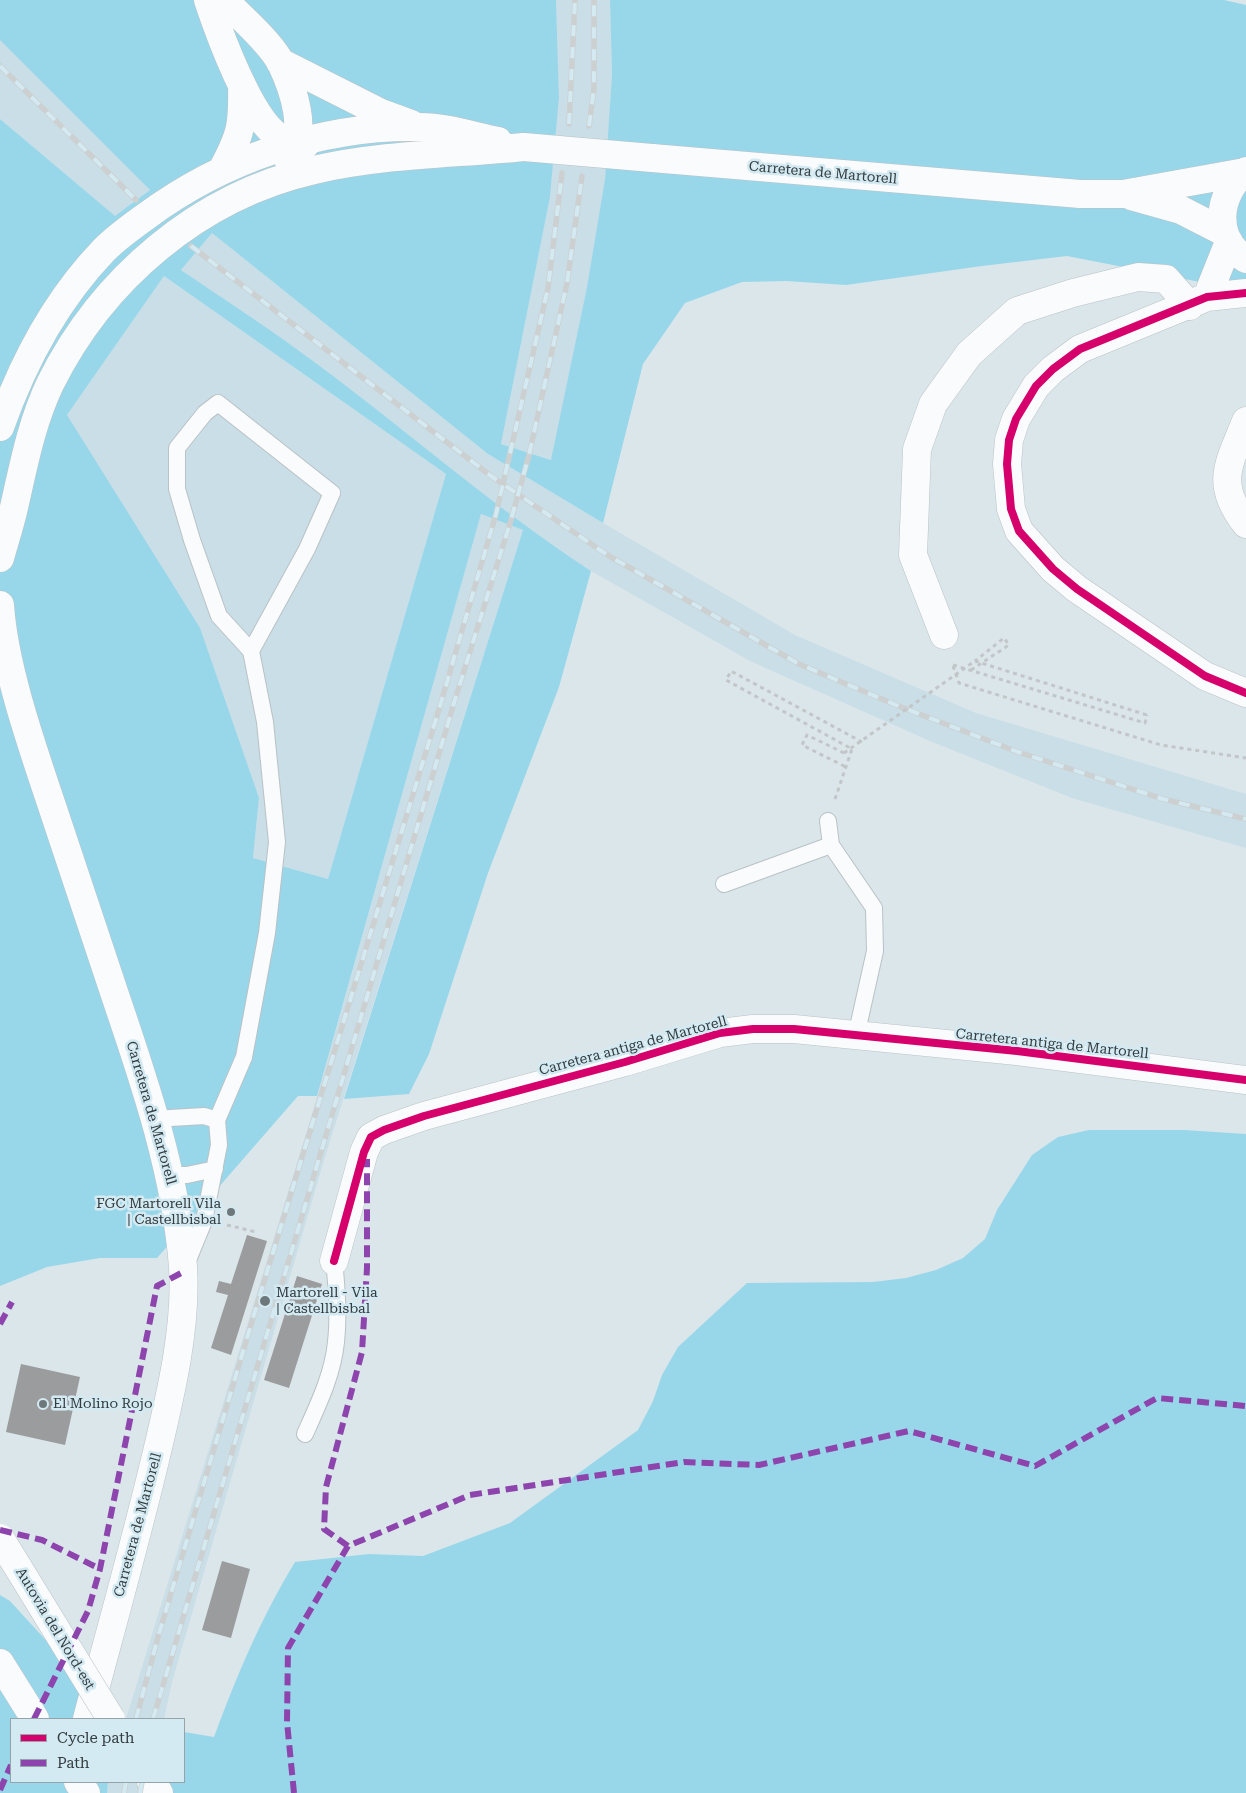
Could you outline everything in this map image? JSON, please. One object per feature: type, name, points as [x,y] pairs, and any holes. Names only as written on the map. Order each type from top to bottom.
[{"type":"main road","points":[[208,0],[242,85],[263,120],[279,137],[296,143],[379,158]]},
{"type":"main road","points":[[224,0],[280,62],[381,113],[420,127],[524,147]]},
{"type":"main road","points":[[106,301],[118,272],[131,252],[175,216],[225,186],[269,168],[289,155],[296,143],[300,126],[296,107],[280,62]]},
{"type":"main road","points":[[222,170],[237,142],[243,113],[242,85]]},
{"type":"main road","points":[[0,428],[18,378],[45,326],[71,287],[105,249],[161,205],[222,170],[296,143],[348,132],[420,127]]},
{"type":"main road","points":[[0,558],[36,420],[50,385],[69,350],[106,301],[152,252],[191,222],[214,208],[284,178],[379,158],[524,147]]},
{"type":"main road","name":"Carretera de Martorell","points":[[524,147],[1080,194],[1123,194]]},
{"type":"main road","points":[[1123,194],[1245,172]]},
{"type":"main road","points":[[1233,244],[1222,220],[1227,192],[1245,172]]},
{"type":"main road","points":[[1123,194],[1158,201],[1181,210],[1233,244]]},
{"type":"main road","points":[[1199,302],[1233,244]]},
{"type":"main road","points":[[944,635],[913,555],[916,449],[933,404],[969,354],[1017,311],[1072,293],[1138,276],[1166,280],[1199,302]]},
{"type":"main road","points":[[1246,293],[1199,302],[1080,349],[1053,369],[1036,386],[1016,419],[1009,440],[1007,464],[1010,499],[1019,530],[1053,569],[1077,589],[1206,676],[1246,693]]},
{"type":"main road","points":[[1246,421],[1228,467],[1226,490],[1246,524]]},
{"type":"main road","name":"Carretera de Martorell","points":[[0,605],[1,626],[12,675],[40,770],[132,1044],[154,1119],[169,1175],[179,1228],[183,1272],[175,1368],[165,1420],[87,1718]]},
{"type":"main road","name":"Carretera antiga de Martorell","points":[[334,1261],[364,1152],[371,1137],[384,1130],[424,1116],[625,1062],[720,1033],[753,1029],[794,1029],[1026,1052],[1246,1080]]},
{"type":"main road","name":"Autovia del Nord-est","points":[[0,1538],[110,1718]]},
{"type":"main road","points":[[0,1663],[35,1718]]},
{"type":"lane","points":[[183,1272],[204,1221],[220,1145],[217,1120],[244,1057],[267,932],[277,842],[265,722],[251,651],[219,616],[192,540],[177,489],[177,448],[205,413],[218,403],[332,493],[307,549],[251,651]]},
{"type":"lane","points":[[828,821],[831,845],[874,908],[875,951],[856,1036]]},
{"type":"lane","points":[[724,884],[831,845]]},
{"type":"lane","points":[[154,1119],[204,1116],[217,1120]]},
{"type":"lane","points":[[169,1175],[188,1175],[215,1169]]},
{"type":"lane","points":[[305,1434],[323,1393],[336,1344],[338,1298],[334,1261]]},
{"type":"path","points":[[944,635],[959,683],[1161,745],[1246,758]]},
{"type":"path","points":[[846,767],[802,745],[808,736],[844,753],[975,661],[1004,638],[1009,645],[970,671]]},
{"type":"path","points":[[953,666],[1145,723],[1147,715],[975,661]]},
{"type":"path","points":[[828,821],[852,749],[726,680],[731,671],[862,742]]},
{"type":"path","points":[[204,1221],[256,1232]]},
{"type":"shaded area","points":[[0,0],[556,0],[559,98],[550,197],[501,444],[551,460],[587,287],[605,179],[612,74],[610,0],[1224,0],[1246,5],[1246,291],[1067,256],[846,285],[786,281],[742,282],[685,303],[643,364],[603,523],[488,454],[212,233],[181,270],[304,354],[522,523],[591,571],[559,687],[488,873],[429,1054],[409,1094],[344,1099],[523,530],[481,514],[317,1096],[298,1096],[157,1258],[100,1258],[47,1267],[0,1286],[0,119],[115,216],[150,190],[0,40]],"holes":[[[164,276],[446,474],[328,879],[253,858],[259,798],[200,628],[67,415]]]},
{"type":"shaded area","points":[[556,0],[610,0],[612,74],[605,179],[587,287],[552,460],[501,444],[550,197],[559,98]]},
{"type":"shaded area","points":[[0,40],[150,190],[115,217],[0,119]]},
{"type":"shaded area","points":[[212,233],[488,454],[603,523],[795,635],[976,713],[1246,794],[1246,848],[1072,798],[930,741],[752,662],[591,571],[549,544],[181,270]]},
{"type":"shaded area","points":[[164,276],[446,474],[328,879],[253,858],[259,798],[67,415]]},
{"type":"shaded area","points":[[481,514],[523,530],[324,1160],[172,1682],[164,1718],[126,1718],[313,1111]]},
{"type":"shaded area","points":[[1089,1130],[1184,1130],[1246,1134],[1246,1793],[149,1793],[151,1783],[185,1783],[185,1732],[214,1737],[250,1647],[295,1562],[369,1554],[423,1556],[510,1523],[638,1430],[653,1401],[662,1375],[678,1347],[747,1283],[873,1282],[906,1278],[936,1270],[963,1258],[985,1239],[997,1210],[1032,1155],[1058,1137]]},
{"type":"shaded area","points":[[0,1595],[10,1601],[117,1718],[10,1718],[10,1783],[108,1783],[107,1793],[0,1793]]},
{"type":"shaded area","points":[[108,1783],[151,1783],[149,1793],[107,1793]]},
{"type":"building","name":"Martorell - Vila | Castellbisbal","points":[[247,1235],[267,1241],[231,1355],[211,1348],[228,1295],[216,1292],[219,1281],[231,1284]]},
{"type":"building","points":[[297,1276],[322,1284],[289,1388],[264,1380]]},
{"type":"building","name":"El Molino Rojo","points":[[21,1364],[80,1377],[65,1445],[6,1432]]},
{"type":"building","points":[[222,1561],[250,1569],[231,1638],[202,1630]]},
{"type":"railway","points":[[569,124],[575,0]]},
{"type":"railway","points":[[589,126],[594,88],[594,0]]},
{"type":"railway","points":[[0,66],[136,200]]},
{"type":"railway","points":[[136,1718],[158,1637],[256,1308],[440,706],[496,514],[548,288],[562,173]]},
{"type":"railway","points":[[153,1718],[454,703],[511,520],[529,455],[567,283],[582,176]]},
{"type":"railway","points":[[191,246],[491,476],[609,556],[799,664],[896,705],[1018,752],[1163,799],[1246,819]]},
{"type":"railway","points":[[124,1793],[126,1783]]},
{"type":"railway","points":[[140,1793],[142,1783]]},
{"type":"marked path","points":[[348,1546],[324,1529],[326,1487],[362,1352],[367,1268],[367,1159]]},
{"type":"marked path","points":[[34,1718],[88,1611],[100,1569],[157,1286],[183,1272]]},
{"type":"marked path","points":[[0,1324],[12,1302]]},
{"type":"marked path","points":[[294,1793],[287,1722],[288,1648],[348,1546],[470,1495],[684,1462],[759,1465],[909,1431],[1035,1466],[1157,1398],[1246,1406]]},
{"type":"marked path","points":[[0,1530],[42,1540],[100,1569]]},
{"type":"marked path","points":[[0,1790],[10,1767]]},
{"type":"cycle path","points":[[1246,293],[1207,297],[1080,349],[1053,369],[1036,386],[1016,419],[1009,440],[1007,464],[1011,509],[1019,531],[1053,569],[1077,589],[1205,676],[1246,693]]},
{"type":"cycle path","points":[[334,1261],[364,1152],[371,1137],[384,1130],[424,1116],[625,1062],[720,1033],[753,1029],[794,1029],[1017,1051],[1246,1080]]},
{"type":"place","name":"FGC Martorell Vila | Castellbisbal","points":[[231,1212]]},
{"type":"place","name":"Martorell - Vila | Castellbisbal","points":[[265,1301]]},
{"type":"place","name":"El Molino Rojo","points":[[43,1404]]}]
